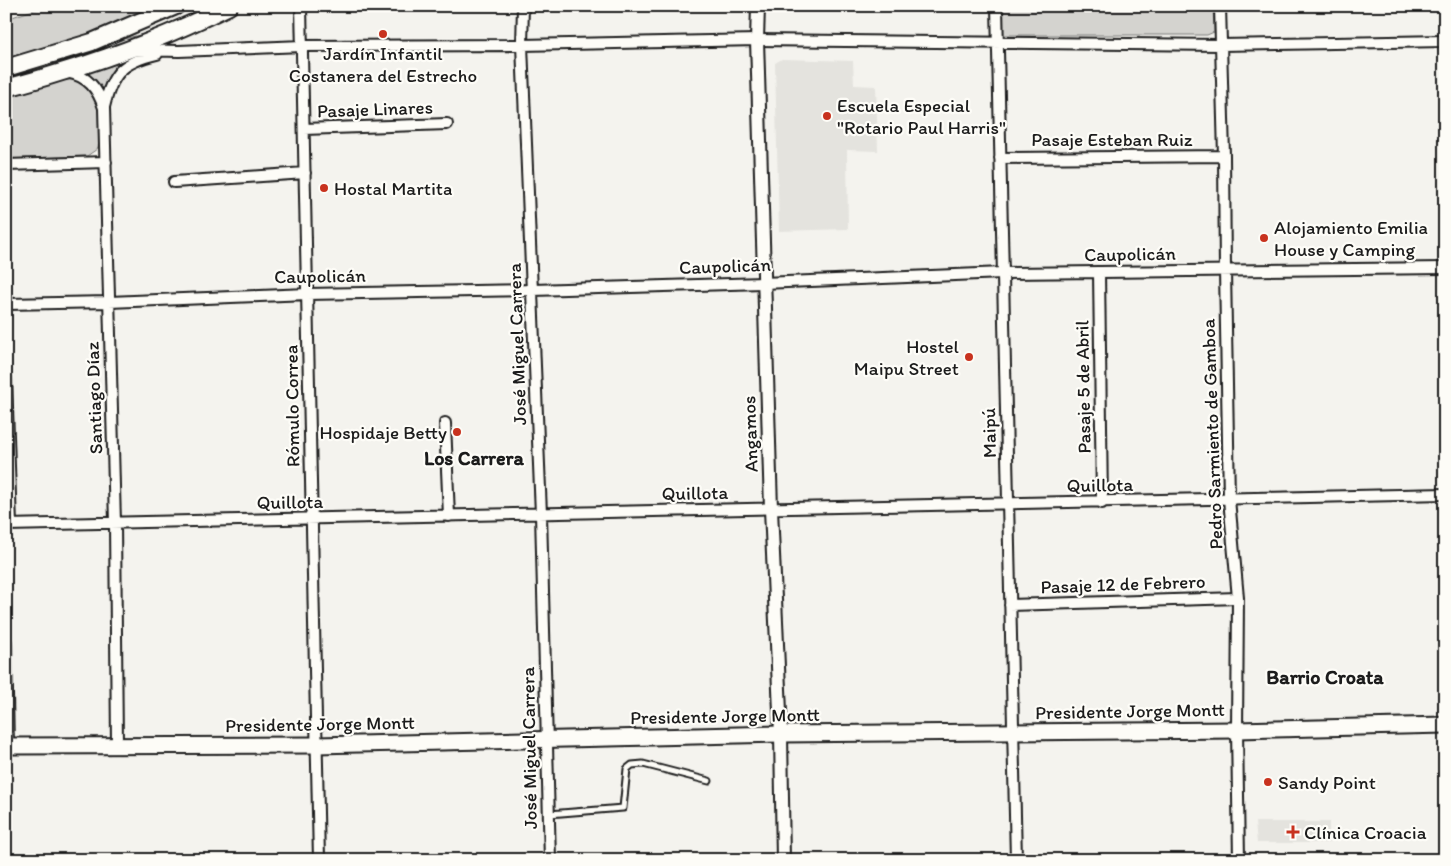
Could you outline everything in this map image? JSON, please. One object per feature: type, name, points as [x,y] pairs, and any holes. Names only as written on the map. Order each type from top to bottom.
[{"type":"main road","points":[[6,68],[92,42],[176,6]]},
{"type":"main road","points":[[6,88],[129,50],[189,26],[229,6]]},
{"type":"main road","name":"Presidente Jorge Montt","points":[[7,746],[317,745],[781,734],[1237,730],[1445,724]]},
{"type":"street","name":"José Miguel Carrera","points":[[523,6],[522,44],[541,514],[550,860]]},
{"type":"street","name":"Angamos","points":[[758,6],[757,40],[764,283],[771,509],[781,734],[783,860]]},
{"type":"street","name":"Maipú","points":[[997,6],[1016,860]]},
{"type":"street","name":"Pedro Sarmiento de Gamboa","points":[[1220,6],[1229,499],[1238,598],[1237,730],[1239,860]]},
{"type":"street","name":"Rómulo Correa","points":[[300,8],[319,860]]},
{"type":"street","points":[[129,50],[179,51],[302,46],[757,40],[1221,45],[1445,42]]},
{"type":"street","points":[[104,108],[114,77],[122,69],[148,57],[179,51]]},
{"type":"street","name":"Santiago Díaz","points":[[64,71],[77,74],[90,82],[104,108],[115,523],[117,745]]},
{"type":"street","name":"Pasaje Linares","points":[[304,128],[447,124]]},
{"type":"street","name":"Pasaje Esteban Ruiz","points":[[1000,158],[1224,156]]},
{"type":"street","points":[[6,165],[106,162]]},
{"type":"street","points":[[174,182],[305,173]]},
{"type":"street","name":"Caupolicán","points":[[6,304],[307,294],[764,283],[1003,273],[1445,268]]},
{"type":"street","name":"Pasaje 5 de Abril","points":[[1098,272],[1102,502]]},
{"type":"street","points":[[6,377],[8,525]]},
{"type":"street","points":[[445,423],[449,516]]},
{"type":"street","name":"Quillota","points":[[8,525],[1445,494]]},
{"type":"street","name":"Pasaje 12 de Febrero","points":[[1010,605],[1238,598]]},
{"type":"street","points":[[6,642],[7,746]]},
{"type":"lane","points":[[548,814],[623,808],[627,769],[632,765],[643,764],[709,781]]},
{"type":"shaded area","points":[[46,6],[162,6],[108,29],[6,60],[6,19]]},
{"type":"shaded area","points":[[998,6],[1213,6],[1214,32],[1207,35],[1003,35],[999,26]]},
{"type":"shaded area","points":[[148,33],[120,46],[6,81],[6,75]]},
{"type":"shaded area","points":[[135,57],[114,71],[108,80],[104,94],[87,73]]},
{"type":"shaded area","name":"Escuela Especial \"Rotario Paul Harris\"","points":[[782,59],[853,61],[854,85],[876,86],[878,151],[847,150],[848,229],[779,231],[775,63]]},
{"type":"shaded area","points":[[65,80],[82,82],[88,85],[93,93],[100,118],[100,136],[97,149],[87,156],[6,159],[6,96]]},
{"type":"shaded area","name":"Clínica Croacia","points":[[1255,822],[1329,822],[1329,843],[1257,843]]},
{"type":"place","name":"Jardín Infantil Costanera del Estrecho","points":[[383,34]]},
{"type":"place","name":"Escuela Especial \"Rotario Paul Harris\"","points":[[827,116]]},
{"type":"place","name":"Hostal Martita","points":[[324,188]]},
{"type":"place","name":"Alojamiento Emilia House y Camping","points":[[1264,238]]},
{"type":"place","name":"Hostel Maipu Street","points":[[969,357]]},
{"type":"place","name":"Hospidaje Betty","points":[[457,432]]},
{"type":"place","name":"Sandy Point","points":[[1268,782]]},
{"type":"place","name":"Clínica Croacia","points":[[1293,832]]},
{"type":"district","name":"Los Carrera","points":[[474,458]]},
{"type":"district","name":"Barrio Croata","points":[[1325,677]]}]
